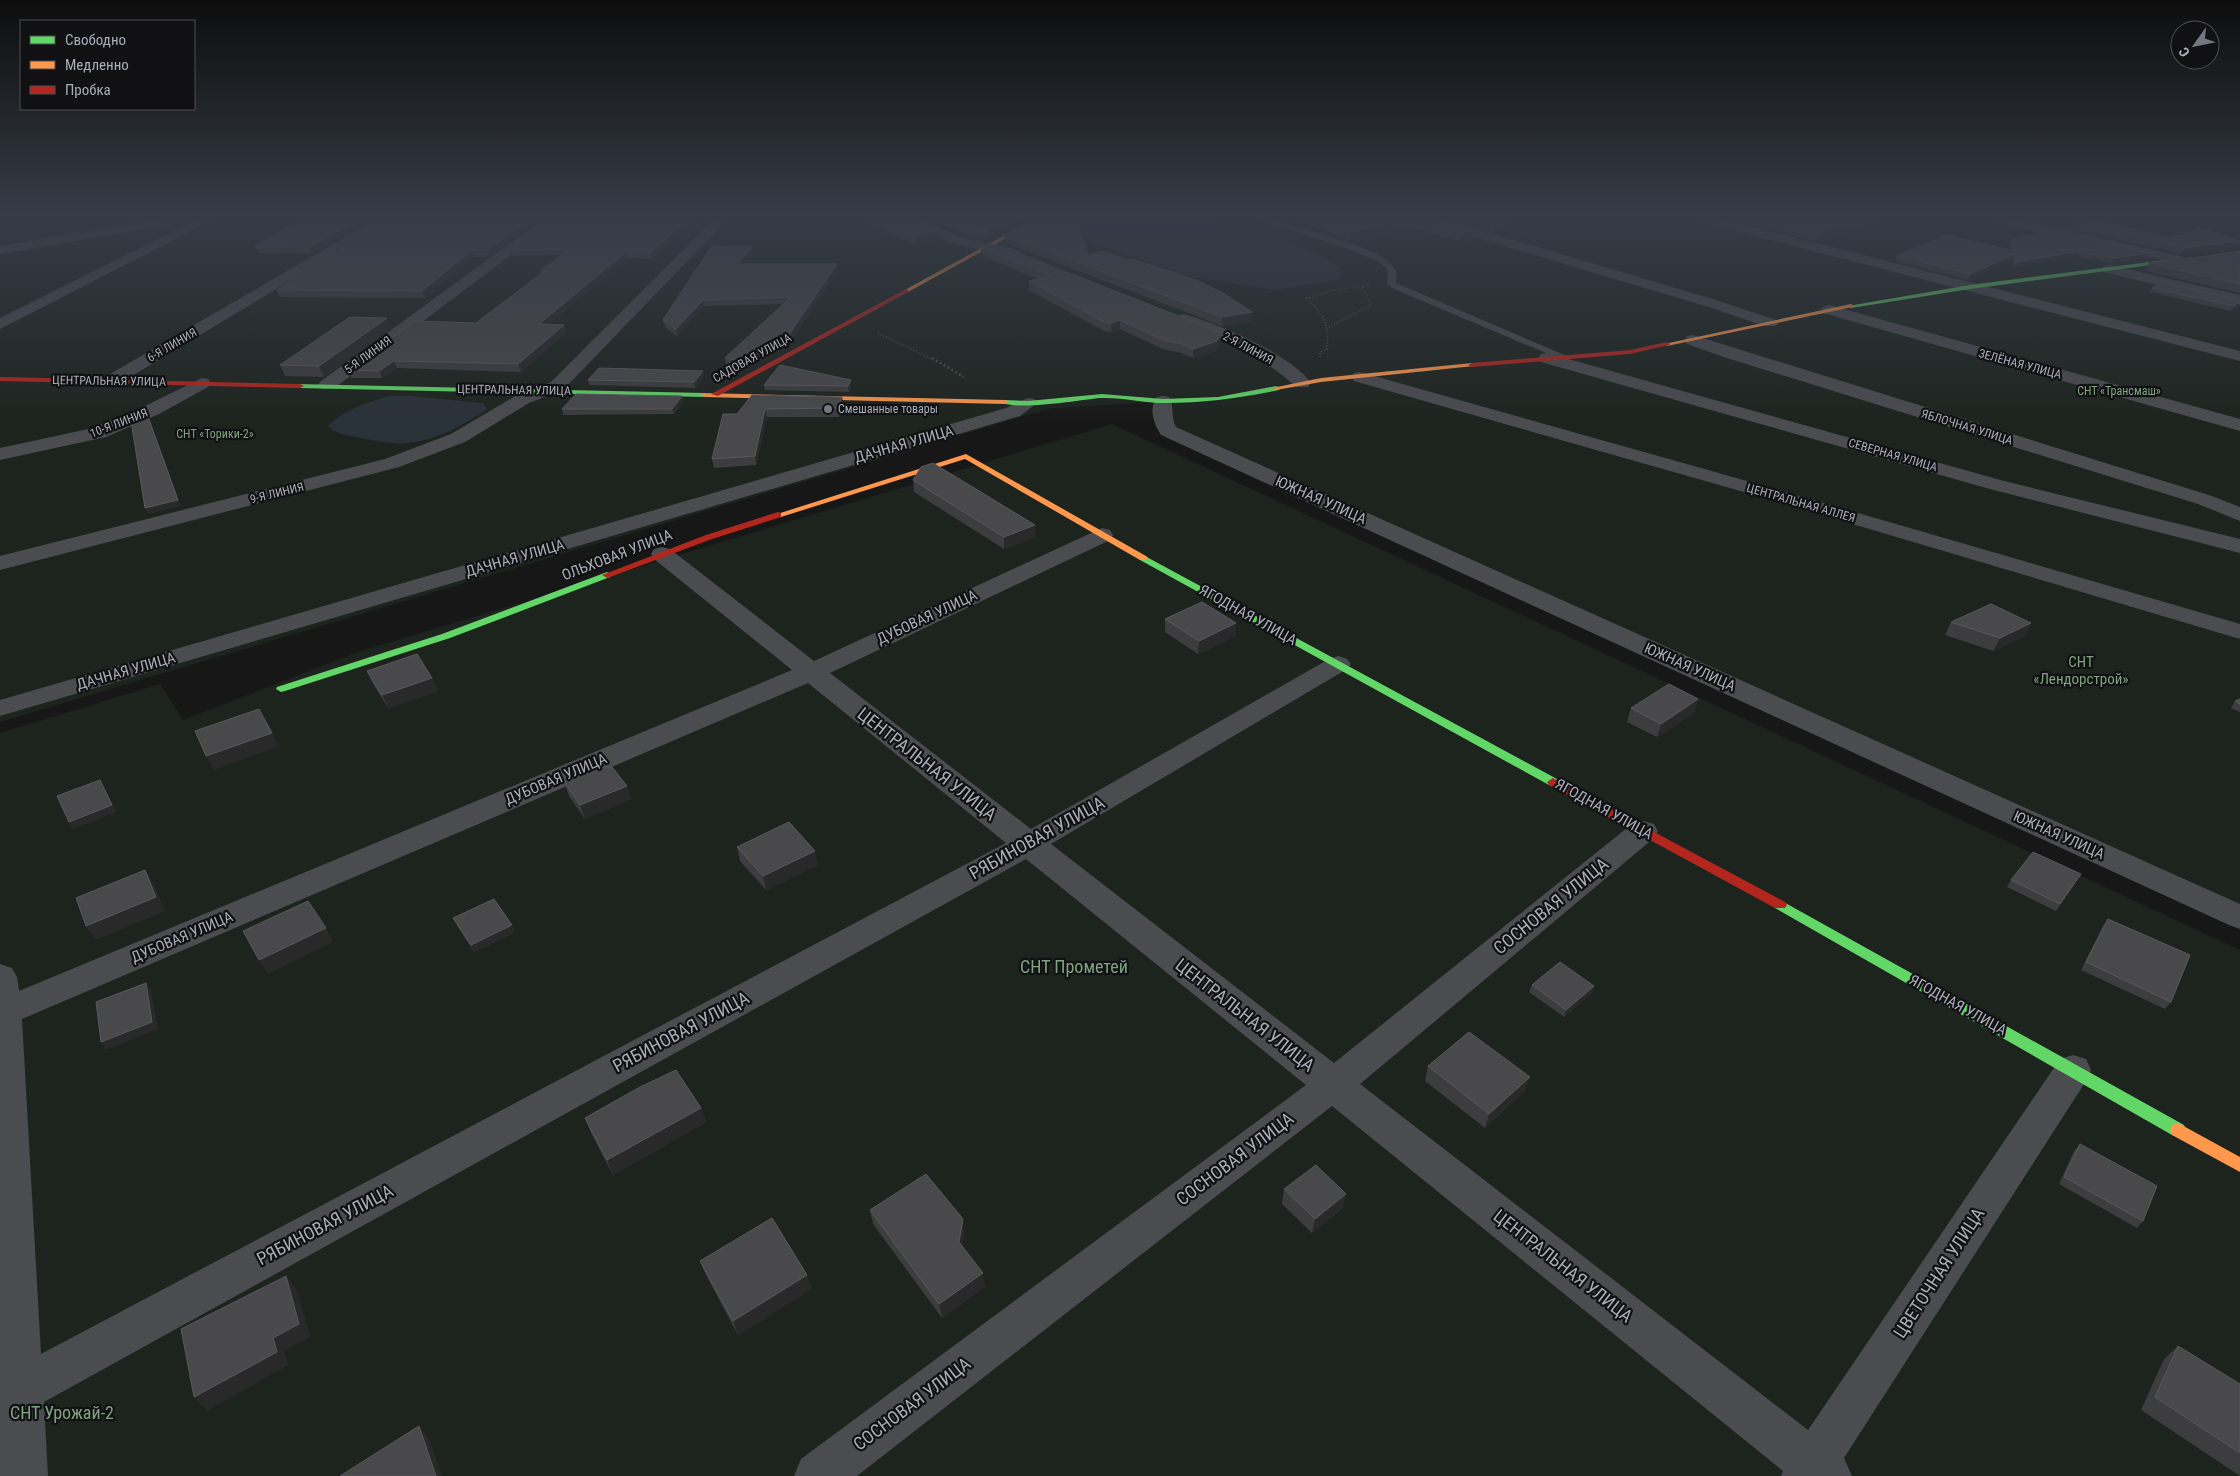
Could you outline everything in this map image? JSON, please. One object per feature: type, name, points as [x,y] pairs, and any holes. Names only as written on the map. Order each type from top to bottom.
[{"type":"street","points":[[0,324],[74,287]]},
{"type":"street","name":"6-Я ЛИНИЯ","points":[[111,381],[271,287]]},
{"type":"street","name":"5-Я ЛИНИЯ","points":[[326,385],[460,287]]},
{"type":"street","name":"9-Я ЛИНИЯ","points":[[0,563],[392,463],[458,438],[523,399],[556,386],[655,287]]},
{"type":"street","name":"САДОВАЯ УЛИЦА","points":[[714,395],[913,287]]},
{"type":"street","points":[[1656,287],[1770,323]]},
{"type":"street","points":[[1970,287],[2240,356]]},
{"type":"street","name":"ЦЕНТРАЛЬНАЯ УЛИЦА","points":[[0,379],[326,385],[1028,403],[1102,396],[1163,401],[1218,399],[1321,380],[1555,357],[1630,352],[1830,310],[1970,287]]},
{"type":"street","points":[[2185,287],[2240,300]]},
{"type":"street","name":"ЗЕЛЁНАЯ УЛИЦА","points":[[1830,310],[2240,425]]},
{"type":"street","name":"2-Я ЛИНИЯ","points":[[1166,312],[1239,341],[1295,374],[1302,383]]},
{"type":"street","name":"ЯБЛОЧНАЯ УЛИЦА","points":[[1693,340],[2195,497],[2240,515],[2216,540]]},
{"type":"street","name":"СЕВЕРНАЯ УЛИЦА","points":[[1555,357],[1997,485],[2240,546]]},
{"type":"street","name":"ЦЕНТРАЛЬНАЯ АЛЛЕЯ","points":[[1360,377],[1772,494],[2240,632]]},
{"type":"street","name":"10-Я ЛИНИЯ","points":[[0,454],[99,432],[152,410],[202,383]]},
{"type":"street","name":"ЮЖНАЯ УЛИЦА","points":[[1163,401],[1162,419],[1168,430],[2240,917]]},
{"type":"street","name":"ДАЧНАЯ УЛИЦА","points":[[0,708],[1013,412],[1028,403]]},
{"type":"street","name":"ЯГОДНАЯ УЛИЦА","points":[[966,456],[1102,535],[1814,924],[2240,1165]]},
{"type":"street","name":"ОЛЬХОВАЯ УЛИЦА","points":[[281,689],[446,636],[662,554],[966,456]]},
{"type":"street","name":"ДУБОВАЯ УЛИЦА","points":[[2,995],[811,672],[1102,535]]},
{"type":"street","name":"ЦЕНТРАЛЬНАЯ УЛИЦА","points":[[662,554],[1333,1085],[1816,1472]]},
{"type":"street","name":"РЯБИНОВАЯ УЛИЦА","points":[[20,1390],[1028,844],[1338,664]]},
{"type":"street","name":"СОСНОВАЯ УЛИЦА","points":[[818,1476],[1333,1085],[1643,831]]},
{"type":"street","points":[[2,995],[24,1476]]},
{"type":"street","name":"ЦВЕТОЧНАЯ УЛИЦА","points":[[1816,1472],[2073,1070]]},
{"type":"lane","points":[[1397,287],[1555,357]]},
{"type":"path","points":[[1321,380],[1320,352],[1327,349],[1329,327],[1324,317],[1307,298],[1334,290],[1356,287]]},
{"type":"path","points":[[1329,327],[1371,305],[1362,287]]},
{"type":"path","points":[[911,348],[953,370]]},
{"type":"green space","points":[[0,287],[2240,287],[2240,917],[1168,431],[1163,401],[1047,409],[0,722]]},
{"type":"green space","name":"СНТ Прометей","points":[[1112,424],[2240,950],[2240,1476],[0,1476],[0,733],[160,684],[183,720],[358,652]]},
{"type":"shaded area","points":[[1254,287],[1294,287],[1274,290]]},
{"type":"shaded area","points":[[389,396],[410,396],[483,403],[487,409],[450,431],[429,439],[409,443],[389,443],[356,437],[337,432],[328,426],[349,411]]},
{"type":"building","points":[[282,287],[427,287],[422,291],[277,290]]},
{"type":"building","points":[[524,287],[584,287],[539,324],[564,325],[518,364],[394,361],[379,371],[348,370],[414,321],[476,323]]},
{"type":"building","points":[[685,287],[821,287],[786,339],[743,362],[725,358],[791,297],[703,300],[676,329],[663,320]]},
{"type":"building","points":[[1040,287],[1104,287],[1219,332],[1217,341],[1193,349],[1182,344],[1163,340],[1120,320],[1111,323],[1102,321]]},
{"type":"building","points":[[1142,287],[1210,287],[1252,312],[1222,317]]},
{"type":"building","points":[[2181,287],[2240,302],[2234,306],[2152,288]]},
{"type":"building","points":[[350,317],[387,318],[319,366],[280,365]]},
{"type":"building","points":[[780,365],[851,380],[848,386],[764,385]]},
{"type":"building","points":[[599,368],[703,371],[694,382],[588,380]]},
{"type":"building","points":[[576,394],[682,396],[672,409],[562,409]]},
{"type":"building","points":[[752,395],[842,397],[838,408],[765,409],[755,456],[712,459],[723,414],[737,414]]},
{"type":"building","points":[[147,414],[178,500],[145,508],[131,421]]},
{"type":"building","points":[[933,463],[1035,525],[1004,537],[913,480],[921,467]]},
{"type":"building","points":[[1202,602],[1236,623],[1199,641],[1165,619]]},
{"type":"building","points":[[1991,604],[2031,623],[2000,638],[1951,622]]},
{"type":"building","points":[[417,654],[432,678],[382,695],[367,671]]},
{"type":"building","points":[[1669,684],[1698,699],[1661,724],[1631,708]]},
{"type":"building","points":[[259,709],[272,733],[206,756],[195,731]]},
{"type":"building","points":[[603,767],[612,767],[627,786],[580,805],[564,782]]},
{"type":"building","points":[[100,780],[112,805],[69,822],[57,796]]},
{"type":"building","points":[[789,822],[815,851],[763,876],[737,847]]},
{"type":"building","points":[[2033,852],[2081,874],[2060,904],[2011,880]]},
{"type":"building","points":[[145,870],[156,897],[86,926],[76,898]]},
{"type":"building","points":[[494,899],[512,925],[471,945],[453,918]]},
{"type":"building","points":[[308,901],[326,928],[259,960],[243,931]]},
{"type":"building","points":[[2108,919],[2190,955],[2171,1002],[2086,962]]},
{"type":"building","points":[[1560,962],[1594,986],[1566,1010],[1532,985]]},
{"type":"building","points":[[146,983],[152,1022],[101,1042],[96,1002]]},
{"type":"building","points":[[1469,1032],[1530,1077],[1489,1114],[1428,1066]]},
{"type":"building","points":[[676,1070],[701,1108],[607,1160],[585,1118],[640,1087]]},
{"type":"building","points":[[2080,1144],[2157,1186],[2143,1221],[2064,1177]]},
{"type":"building","points":[[1316,1165],[1346,1194],[1315,1219],[1284,1189]]},
{"type":"building","points":[[926,1174],[963,1219],[959,1242],[983,1273],[939,1304],[870,1210]]},
{"type":"building","points":[[772,1218],[807,1275],[733,1321],[700,1261]]},
{"type":"building","points":[[286,1276],[299,1324],[273,1338],[277,1352],[194,1397],[181,1329]]},
{"type":"building","points":[[2178,1346],[2240,1384],[2240,1453],[2155,1397]]},
{"type":"building","points":[[419,1426],[436,1476],[340,1476]]},
{"type":"traffic: fast","points":[[1851,306],[1971,287]]},
{"type":"traffic: fast","points":[[300,386],[705,395]]},
{"type":"traffic: fast","points":[[1005,402],[1028,403],[1102,396],[1163,401],[1218,399],[1276,388]]},
{"type":"traffic: fast","points":[[1143,558],[1553,782]]},
{"type":"traffic: fast","points":[[281,689],[446,636],[607,575]]},
{"type":"traffic: fast","points":[[1780,905],[2178,1130]]},
{"type":"traffic: slow","points":[[906,291],[914,287]]},
{"type":"traffic: slow","points":[[1667,344],[1851,306]]},
{"type":"traffic: slow","points":[[1276,388],[1321,380],[1472,365]]},
{"type":"traffic: slow","points":[[705,395],[1005,402]]},
{"type":"traffic: slow","points":[[778,515],[966,456],[1143,558]]},
{"type":"traffic: slow","points":[[2178,1130],[2240,1165]]},
{"type":"traffic: jam","points":[[715,394],[906,291]]},
{"type":"traffic: jam","points":[[1472,365],[1630,352],[1667,344]]},
{"type":"traffic: jam","points":[[0,379],[300,386]]},
{"type":"traffic: jam","points":[[607,575],[709,537],[778,515]]},
{"type":"traffic: jam","points":[[1553,782],[1780,905]]},
{"type":"place","name":"Смешанные товары","points":[[828,409]]},
{"type":"park label","name":"СНТ «Трансмаш»","points":[[2119,391]]},
{"type":"park label","name":"СНТ «Торики-2»","points":[[215,434]]},
{"type":"park label","name":"СНТ «Лендорстрой»","points":[[2081,670]]},
{"type":"park label","name":"СНТ Урожай-2","points":[[62,1413]]}]
